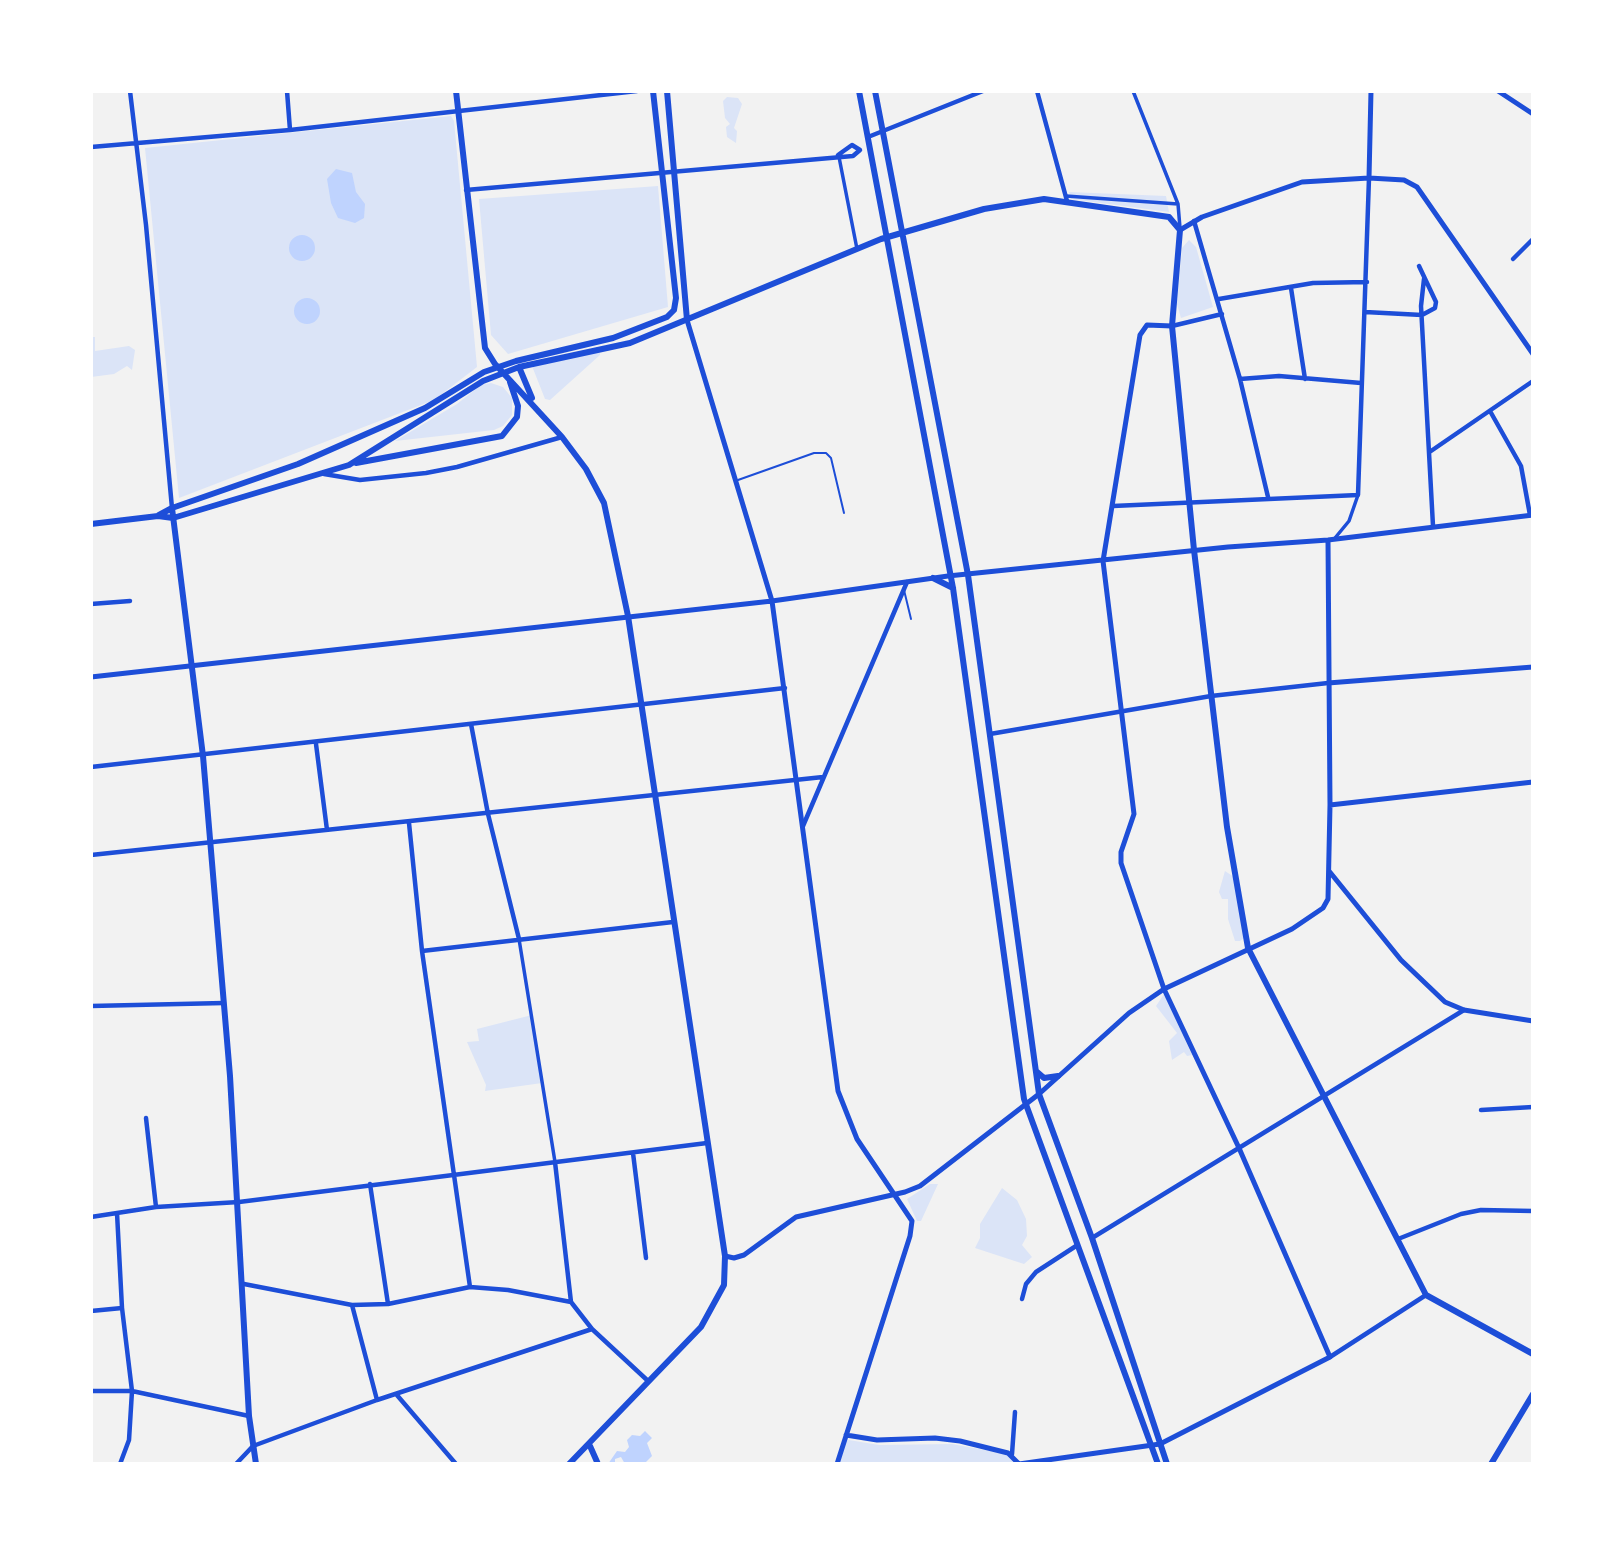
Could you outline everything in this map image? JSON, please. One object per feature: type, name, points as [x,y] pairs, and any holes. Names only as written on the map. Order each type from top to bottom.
[{"type":"main road","points":[[456,91],[465,191],[485,348],[503,373],[534,403],[562,437],[586,469],[604,503],[628,616],[639,704],[726,1256],[726,1278],[701,1327],[647,1380],[590,1446],[569,1464]]},
{"type":"main road","points":[[354,463],[471,387],[518,364],[612,338],[663,320],[674,310],[676,298],[653,91]]},
{"type":"main road","points":[[667,91],[687,320]]},
{"type":"main road","points":[[859,91],[953,588],[1025,1105],[1158,1464]]},
{"type":"main road","points":[[875,91],[968,575],[1039,1094],[1163,1442],[1167,1464]]},
{"type":"main road","points":[[518,364],[630,343],[885,238],[984,209],[1067,198],[1169,217],[1180,230],[1172,326],[1194,551],[1227,827],[1248,948],[1426,1295],[1533,1354]]},
{"type":"main road","points":[[518,364],[534,403]]},
{"type":"main road","points":[[158,516],[172,508],[298,464],[425,408],[474,377],[503,373]]},
{"type":"main road","points":[[91,524],[158,516],[173,518],[354,463],[502,436],[517,417],[518,406],[503,373]]},
{"type":"main road","points":[[172,508],[203,756],[239,1202],[249,1416],[256,1464]]},
{"type":"main road","points":[[933,578],[953,588]]},
{"type":"main road","points":[[1035,1070],[1044,1078],[1058,1076]]},
{"type":"main road","points":[[1491,1464],[1533,1394]]},
{"type":"main road","points":[[590,1446],[598,1464]]},
{"type":"street","points":[[130,91],[146,225],[172,508]]},
{"type":"street","points":[[286,91],[290,130]]},
{"type":"street","points":[[91,147],[290,130],[637,91]]},
{"type":"street","points":[[868,137],[983,91]]},
{"type":"street","points":[[1037,91],[1067,198],[1178,204]]},
{"type":"street","points":[[1133,91],[1178,204],[1180,230]]},
{"type":"street","points":[[726,1256],[734,1258],[744,1255],[796,1217],[919,1186],[1039,1094],[1129,1013],[1164,989],[1292,929],[1323,908],[1328,899],[1331,540],[1349,522],[1358,495],[1367,282],[1371,91]]},
{"type":"street","points":[[1498,91],[1533,114]]},
{"type":"street","points":[[465,191],[838,155],[857,249]]},
{"type":"street","points":[[1180,230],[1194,220],[1302,182],[1369,178],[1404,180],[1417,187],[1533,354]]},
{"type":"street","points":[[1194,220],[1219,299],[1268,497]]},
{"type":"street","points":[[1513,259],[1533,239]]},
{"type":"street","points":[[1365,312],[1422,315],[1436,306],[1419,265]]},
{"type":"street","points":[[1424,279],[1422,315],[1433,526]]},
{"type":"street","points":[[1219,299],[1329,282],[1367,282]]},
{"type":"street","points":[[1291,288],[1305,379]]},
{"type":"street","points":[[1222,314],[1172,326],[1147,325],[1140,335],[1103,561],[1133,814],[1121,852],[1121,863],[1164,989],[1239,1148],[1330,1357]]},
{"type":"street","points":[[687,320],[772,601],[838,1091],[857,1139],[911,1217],[911,1231],[837,1464]]},
{"type":"street","points":[[1240,379],[1279,376],[1362,383]]},
{"type":"street","points":[[1430,451],[1533,381]]},
{"type":"street","points":[[91,677],[772,601],[933,578],[1331,540],[1532,515],[1521,466],[1490,411]]},
{"type":"street","points":[[323,474],[360,480],[426,472],[457,467],[562,437]]},
{"type":"street","points":[[1113,506],[1358,495]]},
{"type":"street","points":[[802,827],[907,582]]},
{"type":"street","points":[[91,604],[131,601]]},
{"type":"street","points":[[990,734],[1211,696],[1328,683],[1533,667]]},
{"type":"street","points":[[91,767],[316,744],[785,688]]},
{"type":"street","points":[[471,724],[488,814],[519,939],[555,1162],[571,1302],[592,1329],[647,1380]]},
{"type":"street","points":[[316,744],[327,830]]},
{"type":"street","points":[[91,855],[210,845],[823,777]]},
{"type":"street","points":[[1330,805],[1533,782]]},
{"type":"street","points":[[409,823],[422,951],[470,1287]]},
{"type":"street","points":[[1329,871],[1401,960],[1435,995],[1464,1010],[1533,1021]]},
{"type":"street","points":[[422,951],[673,922]]},
{"type":"street","points":[[91,1006],[224,1003]]},
{"type":"street","points":[[1092,1238],[1464,1010]]},
{"type":"street","points":[[1481,1110],[1533,1107]]},
{"type":"street","points":[[146,1118],[156,1208]]},
{"type":"street","points":[[91,1217],[156,1208],[239,1202],[708,1143]]},
{"type":"street","points":[[633,1153],[646,1258]]},
{"type":"street","points":[[370,1184],[388,1304]]},
{"type":"street","points":[[1398,1239],[1461,1214],[1481,1210],[1533,1211]]},
{"type":"street","points":[[117,1213],[122,1308],[132,1391],[129,1440],[120,1464]]},
{"type":"street","points":[[1022,1299],[1026,1284],[1036,1272],[1076,1246]]},
{"type":"street","points":[[244,1284],[352,1305],[388,1304],[470,1287],[508,1290],[571,1302]]},
{"type":"street","points":[[1015,1412],[1012,1454],[1019,1464],[1152,1446],[1330,1357],[1426,1295]]},
{"type":"street","points":[[352,1305],[377,1400]]},
{"type":"street","points":[[91,1311],[122,1308]]},
{"type":"street","points":[[236,1464],[253,1446],[377,1400],[592,1329]]},
{"type":"street","points":[[91,1391],[132,1391],[249,1416]]},
{"type":"street","points":[[396,1394],[456,1464]]},
{"type":"street","points":[[846,1435],[877,1440],[935,1438],[1012,1454]]},
{"type":"lane","points":[[737,480],[814,453],[826,453],[831,458],[844,513]]},
{"type":"lane","points":[[904,589],[911,619]]},
{"type":"shaded area","points":[[727,97],[738,98],[742,104],[734,128],[737,131],[736,143],[727,137],[726,127],[730,124],[725,118],[723,101]]},
{"type":"shaded area","points":[[451,116],[454,121],[477,367],[434,400],[179,498],[145,148]]},
{"type":"shaded area","points":[[658,186],[668,307],[508,354],[491,335],[479,199]]},
{"type":"shaded area","points":[[1069,192],[1166,196],[1169,212],[1071,199]]},
{"type":"shaded area","points":[[1189,240],[1196,247],[1213,307],[1181,318],[1177,304],[1182,248]]},
{"type":"shaded area","points":[[91,337],[95,337],[95,351],[129,346],[135,350],[132,370],[127,366],[114,374],[91,377]]},
{"type":"shaded area","points":[[600,352],[600,355],[550,400],[545,399],[532,366]]},
{"type":"shaded area","points":[[491,383],[503,387],[512,398],[512,415],[503,426],[494,430],[395,441],[457,404],[481,385]]},
{"type":"shaded area","points":[[1225,871],[1234,877],[1244,938],[1240,941],[1235,941],[1228,919],[1228,899],[1222,899],[1219,892]]},
{"type":"shaded area","points":[[1164,994],[1192,1055],[1187,1056],[1184,1052],[1172,1060],[1169,1041],[1177,1033],[1156,1006]]},
{"type":"shaded area","points":[[532,1015],[542,1083],[485,1091],[486,1085],[467,1042],[479,1041],[477,1029]]},
{"type":"shaded area","points":[[930,1184],[938,1184],[921,1221],[917,1221],[907,1199]]},
{"type":"shaded area","points":[[1002,1188],[1017,1200],[1026,1219],[1027,1236],[1022,1245],[1032,1257],[1024,1264],[975,1248],[980,1238],[980,1224]]},
{"type":"shaded area","points":[[846,1441],[879,1445],[952,1444],[1007,1454],[1014,1461],[1006,1464],[838,1464]]},
{"type":"water","points":[[336,169],[352,173],[356,192],[365,204],[364,218],[355,223],[338,218],[331,203],[327,179]]},
{"type":"water","points":[[302,235],[311,239],[315,248],[311,257],[302,261],[293,257],[289,248],[293,239]]},
{"type":"water","points":[[307,298],[316,302],[320,311],[316,320],[307,324],[298,320],[294,311],[298,302]]},
{"type":"water","points":[[645,1431],[652,1438],[647,1443],[652,1456],[644,1464],[625,1464],[621,1457],[615,1459],[615,1464],[608,1464],[617,1451],[625,1452],[629,1447],[627,1440],[632,1435],[640,1436]]}]
